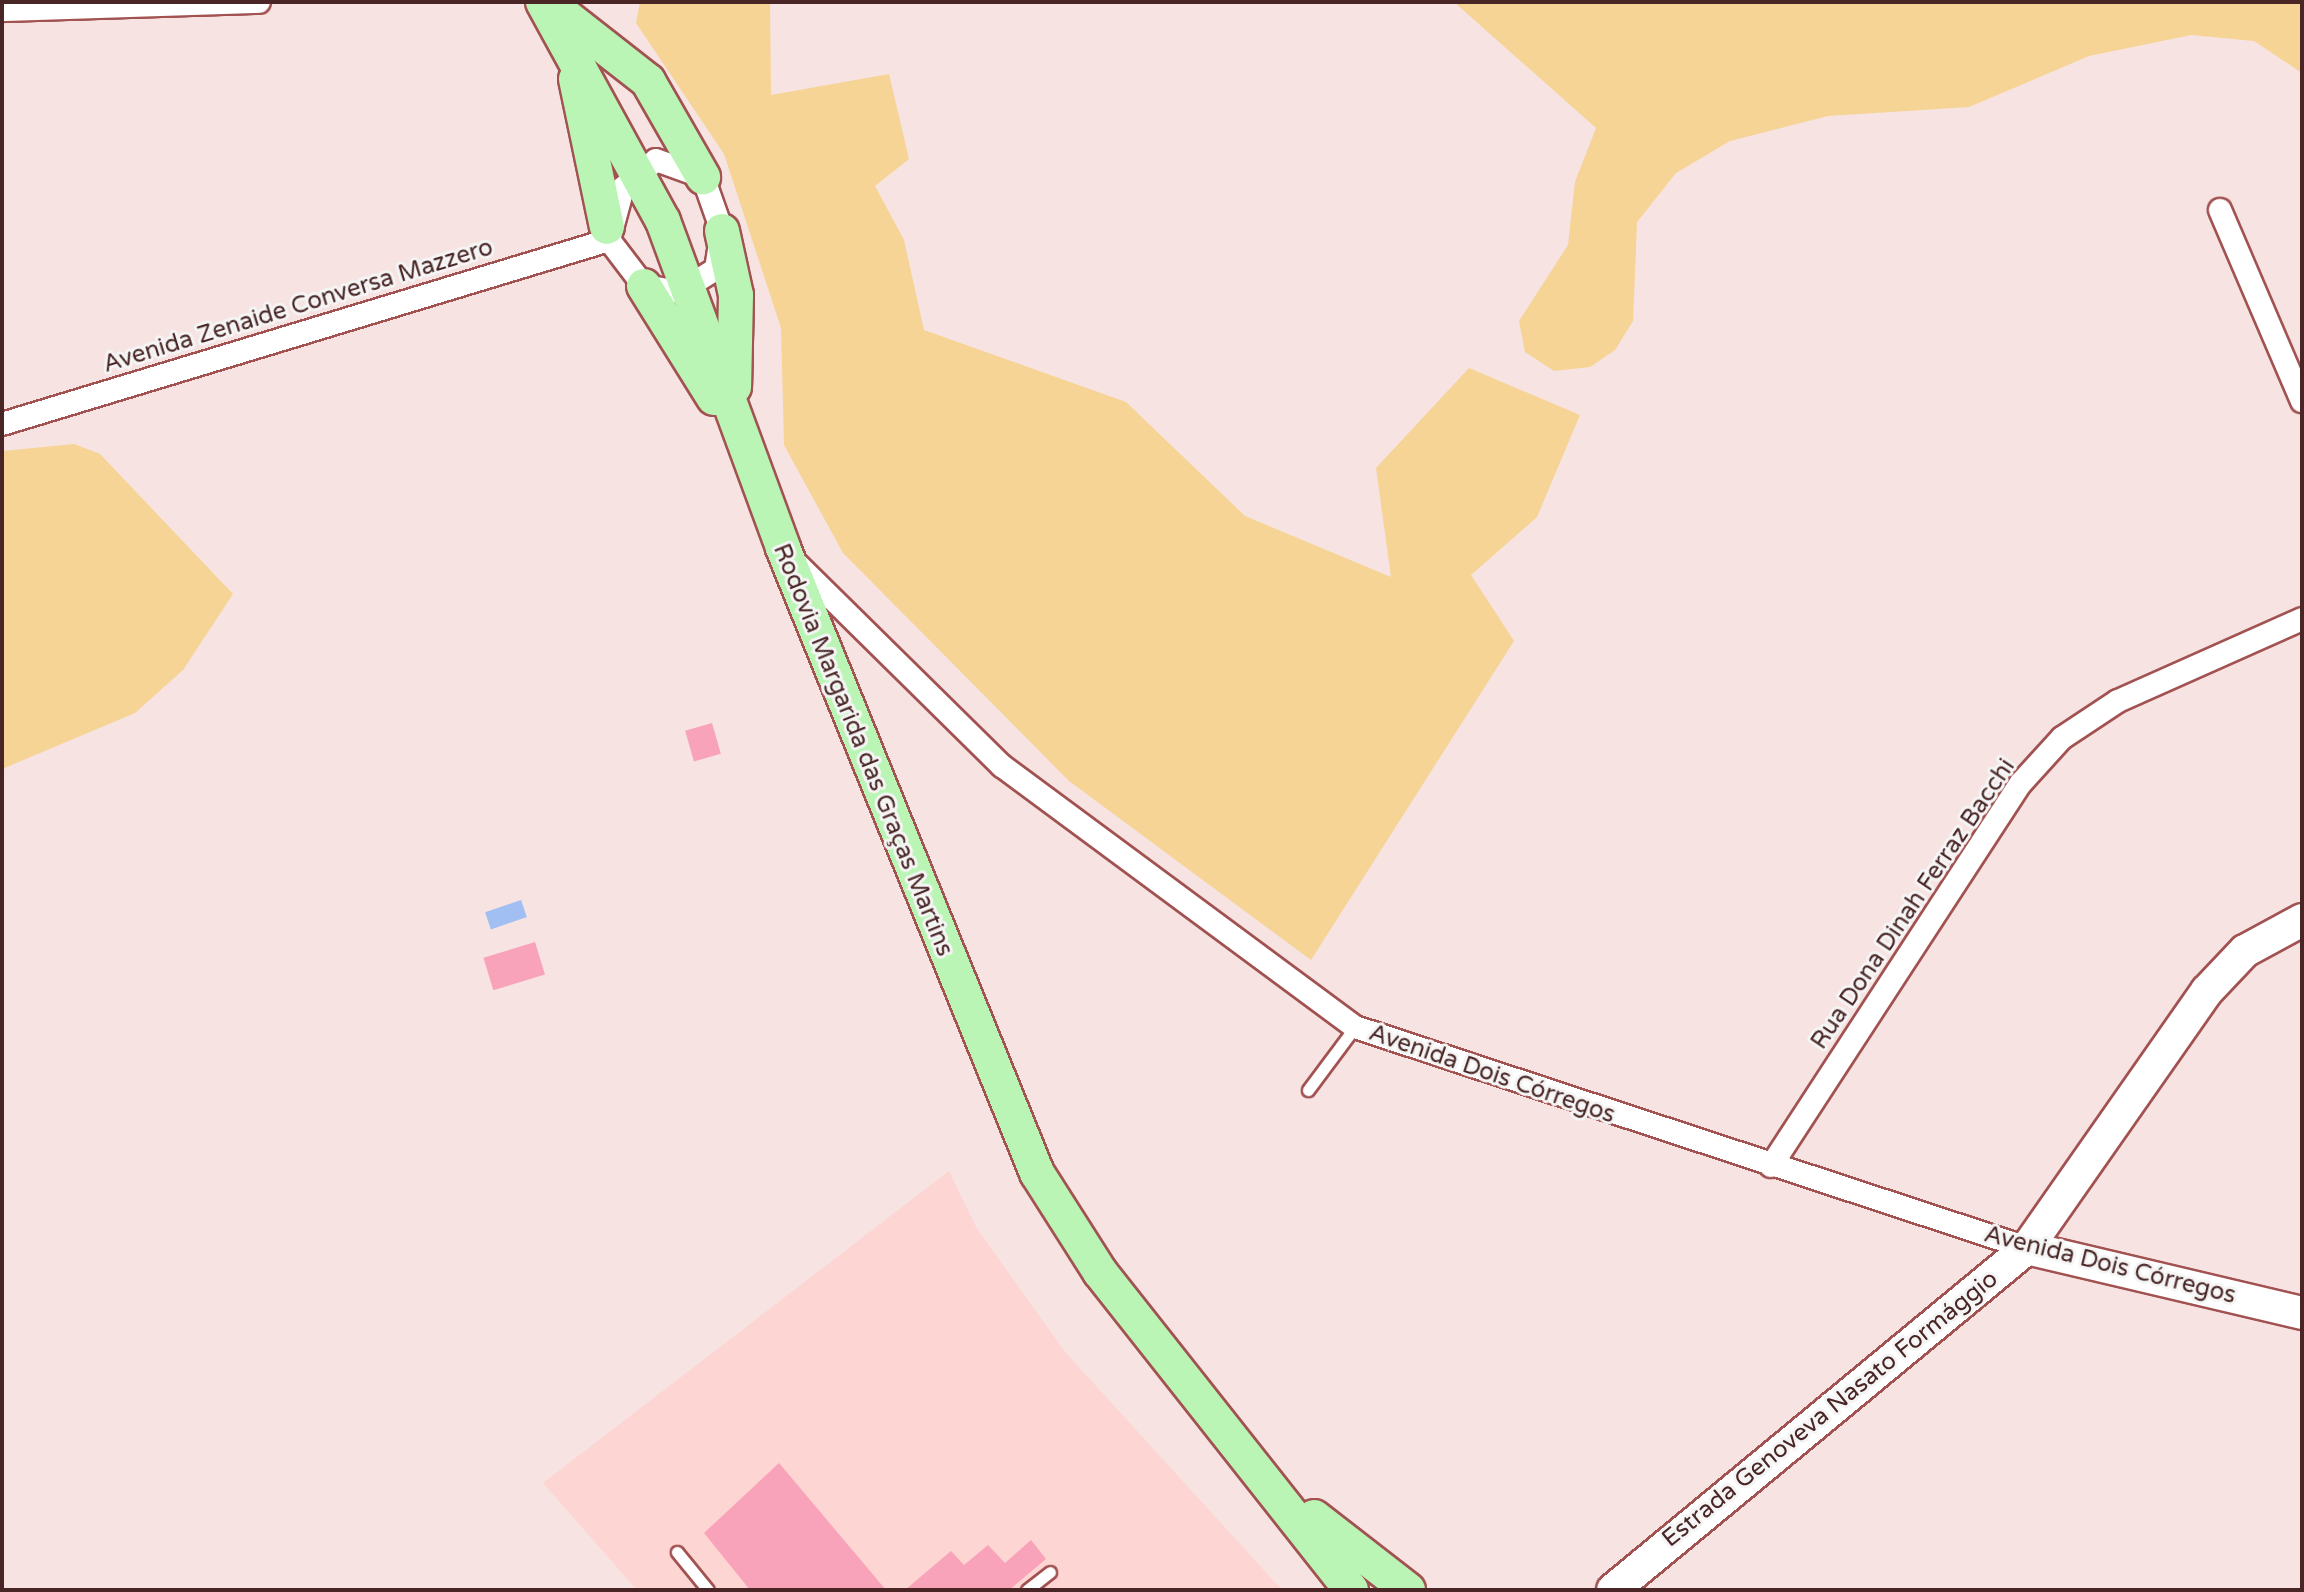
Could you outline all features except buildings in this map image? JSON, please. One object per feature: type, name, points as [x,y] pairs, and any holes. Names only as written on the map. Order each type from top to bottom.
[{"type":"main road","name":"Rodovia Margarida das Graças Martins","points":[[544,2],[638,169],[691,287],[783,548],[1037,1173],[1100,1272],[1253,1460],[1346,1584]]},
{"type":"main road","points":[[544,2],[648,81],[703,177]]},
{"type":"main road","points":[[566,40],[608,234]]},
{"type":"main road","points":[[722,231],[736,295],[736,418]]},
{"type":"main road","points":[[644,286],[736,418]]},
{"type":"main road","name":"Rodovia Margarida das Graças Martins","points":[[1253,1460],[1408,1590]]},
{"type":"street","points":[[2,10],[259,2]]},
{"type":"street","points":[[670,159],[703,177],[722,231],[719,264],[691,287],[644,286],[608,234],[638,169],[670,159]]},
{"type":"street","points":[[2220,210],[2302,401]]},
{"type":"street","name":"Avenida Zenaide Conversa Mazzero","points":[[2,424],[608,234]]},
{"type":"street","name":"Avenida Dois Córregos","points":[[783,548],[847,620],[1002,766],[1355,1027],[2027,1248],[2302,1313]]},
{"type":"street","name":"Rua Dona Dinah Ferraz Bacchi","points":[[1771,1166],[2021,783],[2062,738],[2118,701],[2302,619]]},
{"type":"street","name":"Estrada Genoveva Nasato Formággio","points":[[1599,1590],[1622,1580],[2027,1248],[2207,991],[2245,951],[2302,920]]},
{"type":"lane","points":[[1308,1090],[1355,1027]]},
{"type":"lane","points":[[677,1552],[708,1590]]},
{"type":"lane","points":[[1027,1590],[1050,1572]]},
{"type":"shaded area","points":[[640,2],[770,2],[771,95],[889,74],[909,159],[875,186],[904,240],[924,330],[1126,402],[1245,516],[1391,577],[1376,468],[1469,368],[1580,415],[1537,517],[1471,575],[1514,641],[1311,960],[1069,781],[843,553],[784,445],[781,328],[724,154],[636,23]]},
{"type":"shaded area","points":[[1454,2],[2302,2],[2302,73],[2254,41],[2191,35],[2089,56],[1969,107],[1828,116],[1730,141],[1676,173],[1637,222],[1633,321],[1615,350],[1590,367],[1554,371],[1525,352],[1519,321],[1568,245],[1575,182],[1596,128]]},
{"type":"shaded area","points":[[74,444],[100,454],[233,594],[183,670],[135,713],[2,769],[2,451]]},
{"type":"shaded area","points":[[949,1171],[976,1227],[1065,1352],[1282,1590],[637,1590],[543,1483]]},
{"type":"water","points":[[521,900],[527,917],[491,929],[485,912]]}]
